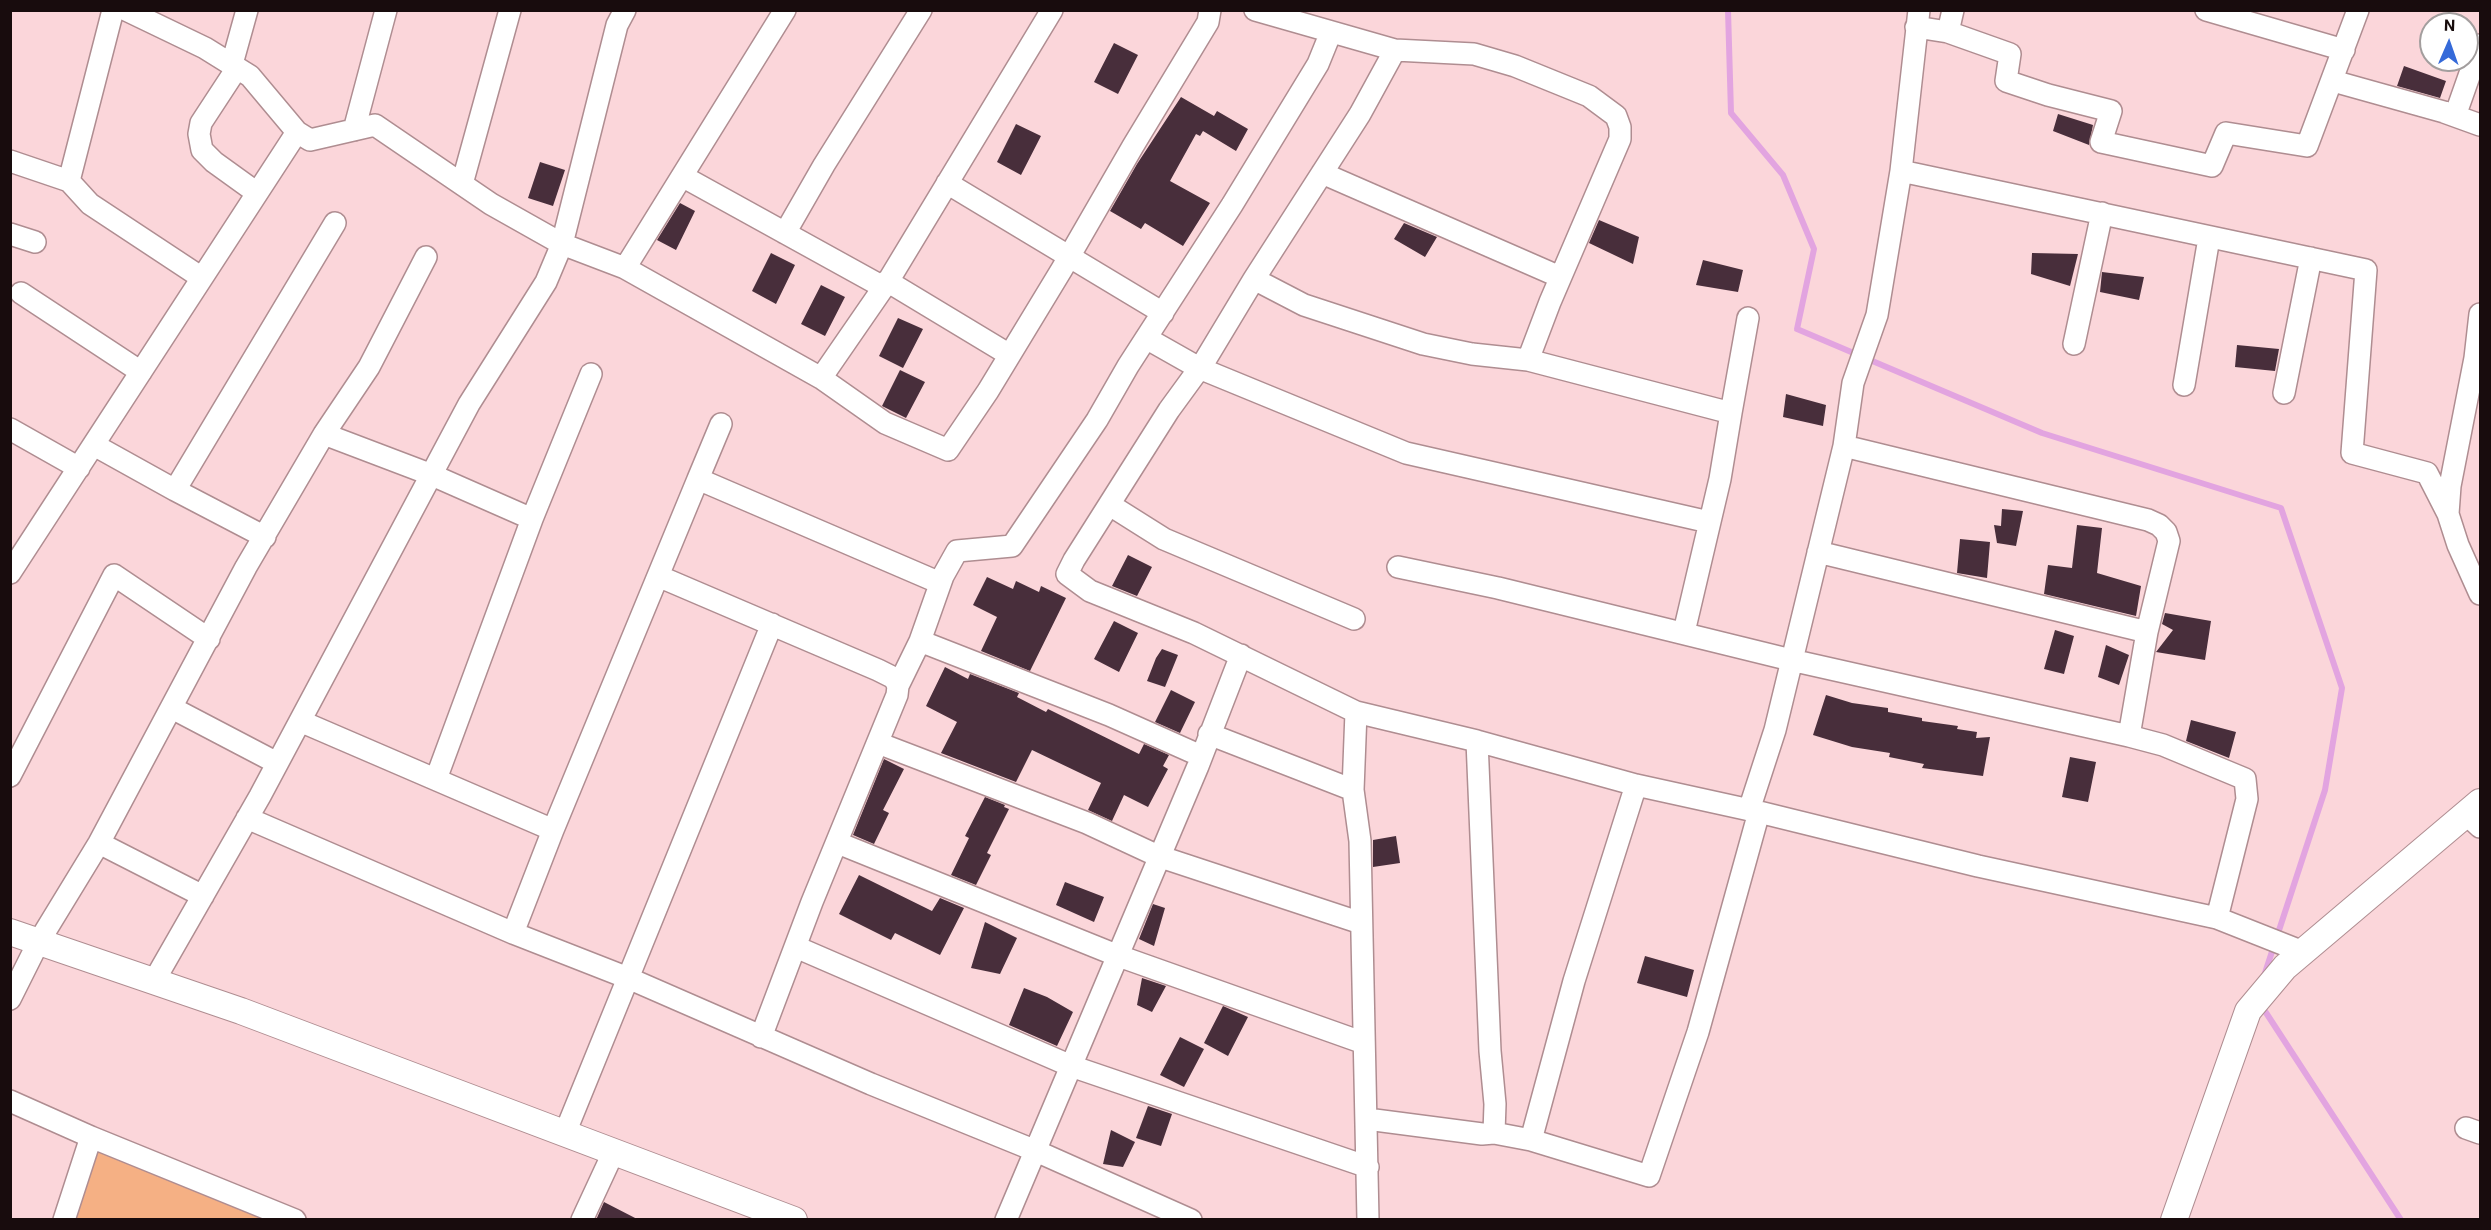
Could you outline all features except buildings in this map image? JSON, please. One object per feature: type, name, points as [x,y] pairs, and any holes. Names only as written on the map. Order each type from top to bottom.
[{"type":"street","points":[[69,181],[113,10]]},
{"type":"street","points":[[126,10],[205,48],[250,76],[297,132],[310,140],[375,125],[491,204],[562,244],[625,268],[821,378],[885,423],[948,450],[988,391],[1008,354],[1209,22],[1210,10]]},
{"type":"street","points":[[247,10],[234,66],[201,123],[199,134],[202,150],[214,162],[257,193]]},
{"type":"street","points":[[354,130],[386,10]]},
{"type":"street","points":[[462,184],[510,10]]},
{"type":"street","points":[[154,981],[247,818],[475,394],[546,282],[562,244],[617,25],[625,10]]},
{"type":"street","points":[[625,268],[785,10]]},
{"type":"street","points":[[785,233],[824,165],[921,10]]},
{"type":"street","points":[[821,378],[885,284],[1052,10]]},
{"type":"street","points":[[1255,10],[1395,50],[1474,54],[1589,96],[1616,116],[1620,127],[1620,139],[1560,277],[1528,360]]},
{"type":"street","points":[[1948,32],[1953,10]]},
{"type":"street","points":[[2206,10],[2344,50]]},
{"type":"street","points":[[1367,1119],[1482,1134],[1494,1133],[1531,1140],[1649,1176],[1698,1032],[1844,446],[1853,383],[1877,315],[1900,171],[1917,19],[2010,54],[2006,81],[2048,95],[2111,111],[2101,142],[2212,166],[2226,133],[2307,146],[2358,10]]},
{"type":"street","points":[[761,1037],[897,695],[898,686],[920,641],[940,583],[957,551],[1012,546],[1097,420],[1146,338],[1287,116],[1318,64],[1331,32]]},
{"type":"street","points":[[2455,116],[2481,45]]},
{"type":"street","points":[[1395,50],[1360,114],[1199,368],[1169,410],[1067,574],[1090,591],[1194,633],[1356,712],[1477,741],[1636,784],[1978,866],[2217,918],[2263,936],[2292,955]]},
{"type":"street","points":[[2333,81],[2481,125]]},
{"type":"street","points":[[12,567],[297,132]]},
{"type":"street","points":[[10,161],[69,181],[90,204],[202,278]]},
{"type":"street","points":[[1900,171],[2366,270],[2352,453],[2427,473],[2448,514],[2458,545],[2481,594]]},
{"type":"street","points":[[1322,173],[1560,277]]},
{"type":"street","points":[[682,176],[785,233],[885,284],[1008,354]]},
{"type":"street","points":[[947,183],[1163,313]]},
{"type":"street","points":[[2074,344],[2102,213]]},
{"type":"street","points":[[175,490],[335,223]]},
{"type":"street","points":[[10,234],[34,242]]},
{"type":"street","points":[[2184,385],[2209,238]]},
{"type":"street","points":[[10,999],[38,943],[99,843],[265,537],[324,434],[372,361],[426,257]]},
{"type":"street","points":[[2284,393],[2311,258]]},
{"type":"street","points":[[1254,279],[1304,305],[1423,344],[1472,354],[1528,360],[1731,412]]},
{"type":"street","points":[[21,292],[141,372]]},
{"type":"street","points":[[2448,514],[2450,486],[2475,358],[2481,314]]},
{"type":"street","points":[[1684,632],[1720,479],[1748,318]]},
{"type":"street","points":[[1146,338],[1199,368],[1406,453],[1709,522]]},
{"type":"street","points":[[436,779],[532,519],[591,374]]},
{"type":"street","points":[[513,933],[553,830],[721,424]]},
{"type":"street","points":[[10,429],[79,468]]},
{"type":"street","points":[[324,434],[432,475],[532,519]]},
{"type":"street","points":[[94,445],[265,537]]},
{"type":"street","points":[[1844,446],[2159,525],[2166,532],[2169,541],[2147,632],[2129,736]]},
{"type":"street","points":[[698,479],[940,583]]},
{"type":"street","points":[[1110,505],[1164,539],[1354,619]]},
{"type":"street","points":[[1818,552],[2147,632]]},
{"type":"street","points":[[1398,567],[1684,632],[1791,660],[2129,736],[2163,745],[2245,779],[2247,799],[2217,918]]},
{"type":"street","points":[[10,776],[114,575],[209,639]]},
{"type":"street","points":[[658,576],[894,678],[898,686]]},
{"type":"street","points":[[565,1133],[772,624]]},
{"type":"street","points":[[920,641],[1109,716],[1201,756]]},
{"type":"street","points":[[1006,1220],[1201,756],[1241,655]]},
{"type":"street","points":[[172,708],[277,763]]},
{"type":"street","points":[[1356,712],[1353,790],[1360,842],[1368,1220]]},
{"type":"street","points":[[300,721],[553,830]]},
{"type":"street","points":[[1209,734],[1353,790]]},
{"type":"street","points":[[1477,741],[1495,1104],[1494,1133]]},
{"type":"street","points":[[878,743],[1087,823],[1158,856],[1361,923]]},
{"type":"street","points":[[1531,1140],[1574,981],[1636,784]]},
{"type":"street","points":[[2174,1220],[2248,1011],[2292,955],[2476,814]]},
{"type":"street","points":[[247,818],[513,933],[628,978],[761,1037],[1036,1151],[1191,1220]]},
{"type":"street","points":[[99,843],[203,896]]},
{"type":"street","points":[[838,843],[1116,956],[1364,1043]]},
{"type":"street","points":[[10,932],[241,1011],[794,1220]]},
{"type":"street","points":[[796,947],[1071,1066],[1368,1167]]},
{"type":"street","points":[[10,1101],[91,1137],[295,1220]]},
{"type":"street","points":[[64,1220],[91,1137]]},
{"type":"street","points":[[582,1220],[614,1151]]},
{"type":"shaded area","points":[[94,1147],[269,1220],[72,1220]]},
{"type":"waterway","points":[[1728,10],[1731,113],[1783,175],[1814,249],[1797,329],[2042,433],[2281,508],[2342,688],[2325,790],[2264,976]]},
{"type":"waterway","points":[[2261,1005],[2401,1220]]}]
